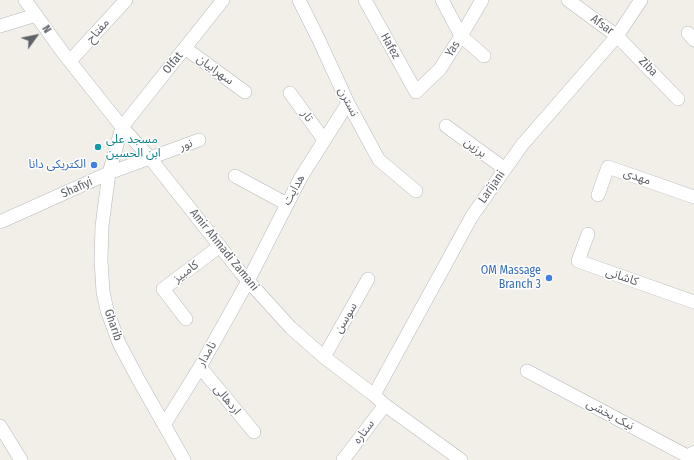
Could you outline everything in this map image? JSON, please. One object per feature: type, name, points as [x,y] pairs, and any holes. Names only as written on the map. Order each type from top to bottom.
[{"type":"street","name":"Amir Ahmadi Zamani","points":[[26,0],[70,61],[122,127],[150,158],[248,281],[291,328],[324,357],[385,405],[461,460]]},
{"type":"street","name":"مفتاح","points":[[70,61],[126,0]]},
{"type":"street","name":"Olfat","points":[[122,127],[224,0]]},
{"type":"street","name":"نسترن","points":[[299,0],[348,103],[379,160],[416,191]]},
{"type":"street","name":"Hafez","points":[[365,0],[416,92]]},
{"type":"street","points":[[442,0],[461,36],[484,56]]},
{"type":"street","name":"Yas","points":[[416,92],[440,68],[482,0]]},
{"type":"street","name":"Afsar","points":[[569,0],[618,36]]},
{"type":"street","name":"Larijani","points":[[374,395],[472,216],[522,145],[618,36],[641,0]]},
{"type":"street","points":[[0,26],[36,15]]},
{"type":"street","name":"Ziba","points":[[618,36],[678,99]]},
{"type":"street","name":"سهرابیان","points":[[185,48],[245,92]]},
{"type":"street","name":"تار","points":[[290,93],[324,140]]},
{"type":"street","name":"هدایت","points":[[248,281],[301,177],[348,103]]},
{"type":"street","name":"برزین","points":[[446,126],[505,169]]},
{"type":"street","points":[[109,173],[122,127]]},
{"type":"street","name":"نور","points":[[109,173],[199,140]]},
{"type":"street","name":"مهدی","points":[[598,195],[608,167],[694,197]]},
{"type":"street","name":"Shafiyi","points":[[0,222],[109,173]]},
{"type":"street","name":"Gharib","points":[[109,173],[102,226],[101,260],[103,292],[107,310],[119,343],[136,377],[184,460]]},
{"type":"street","points":[[235,176],[286,204]]},
{"type":"street","name":"کاشانی","points":[[588,234],[578,262],[694,302]]},
{"type":"street","name":"کامبیز","points":[[186,319],[163,289],[220,246]]},
{"type":"street","name":"سوسن","points":[[324,357],[368,279]]},
{"type":"street","name":"نامدار","points":[[164,425],[200,367],[248,281]]},
{"type":"street","name":"اردهالی","points":[[200,367],[254,432]]},
{"type":"street","name":"نیک بخشی","points":[[527,371],[693,458]]},
{"type":"street","name":"ستاره","points":[[343,460],[385,405]]},
{"type":"street","points":[[0,426],[21,460]]},
{"type":"place","name":"مسجد علی ابن الحسین","points":[[98,147]]},
{"type":"place","name":"الکتریکی دانا","points":[[94,165]]},
{"type":"place","name":"OM Massage Branch 3","points":[[549,278]]}]
